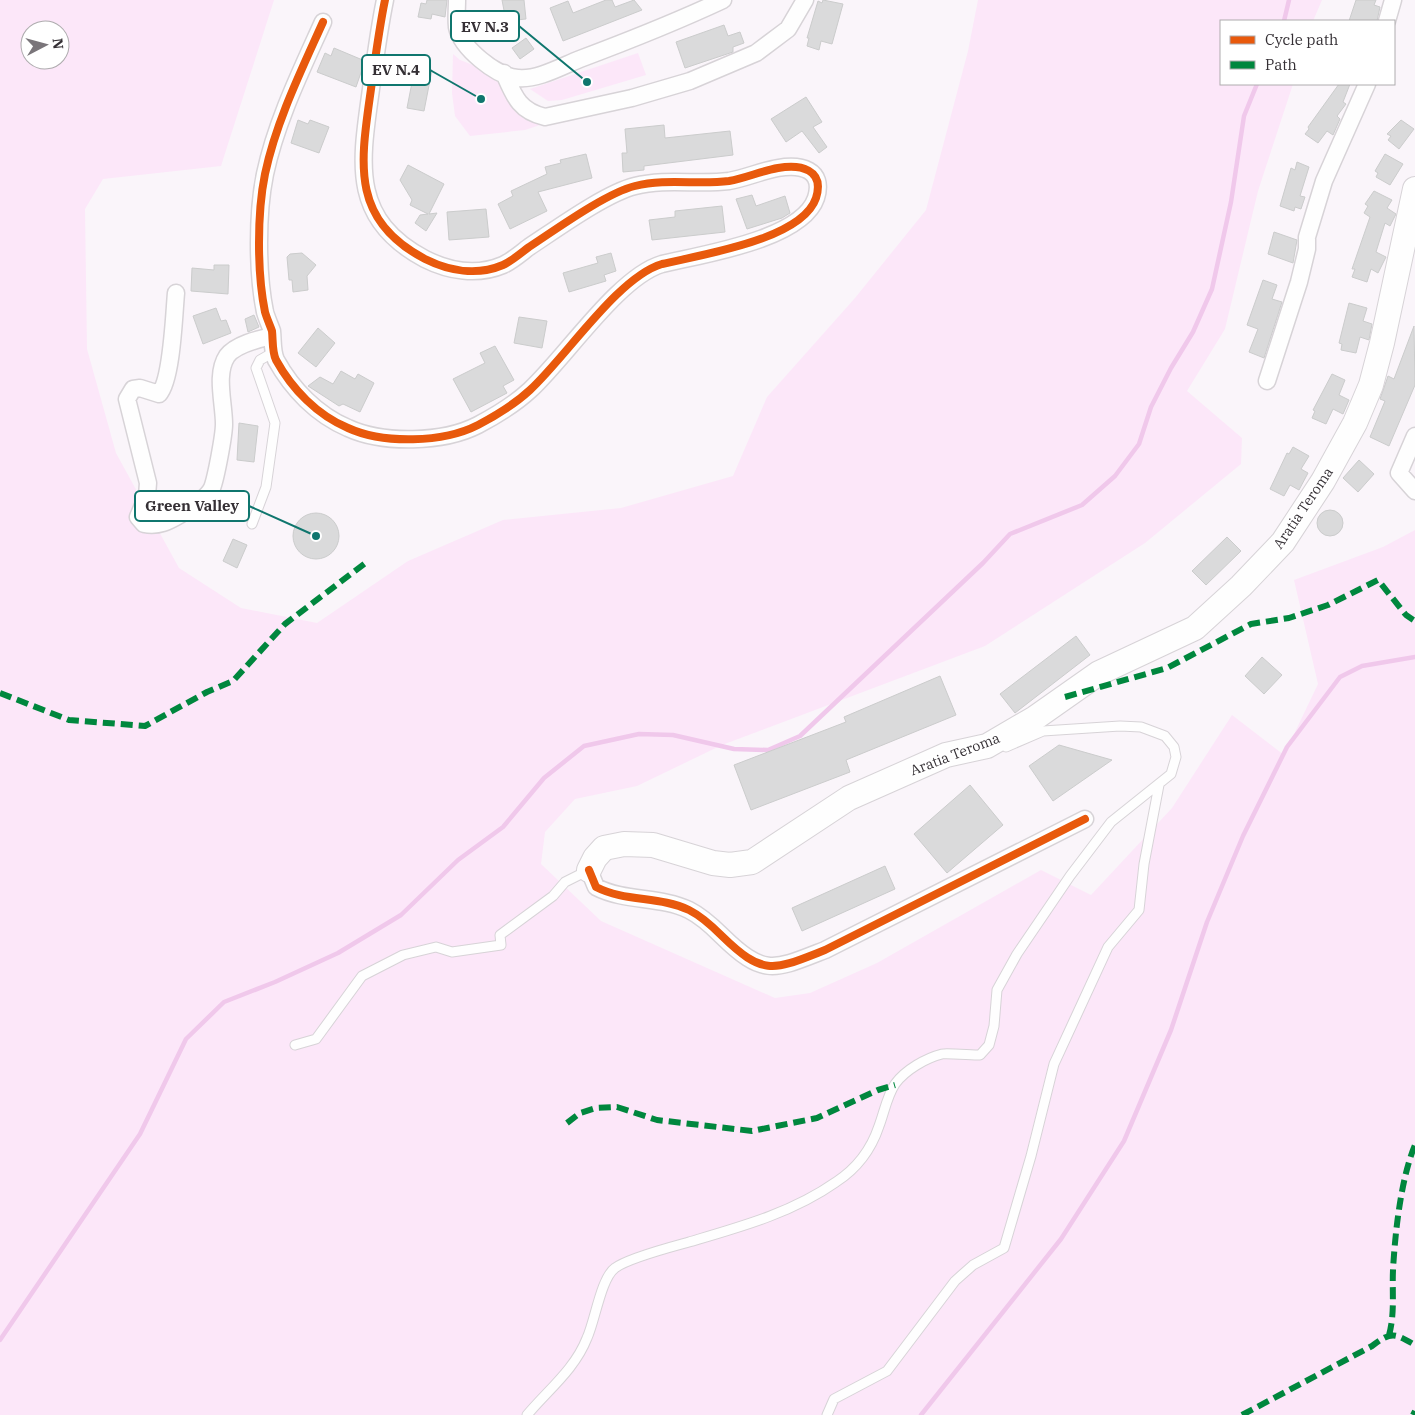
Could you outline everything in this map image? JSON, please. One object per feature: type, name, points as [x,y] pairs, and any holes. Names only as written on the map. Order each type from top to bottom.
[{"type":"main road","name":"Aratia Teroma","points":[[589,870],[595,858],[604,848],[624,844],[653,845],[713,864],[730,865],[752,862],[849,798],[946,755],[987,746],[1035,718],[1099,673],[1195,628],[1241,586],[1283,542],[1332,464],[1355,423],[1371,385],[1414,199]]},
{"type":"street","points":[[323,22],[282,119],[264,177],[261,207],[261,277],[265,312],[275,358],[297,390],[334,422],[358,433],[383,438],[415,440],[478,425],[531,389],[624,288],[650,270],[672,262],[753,244],[800,218],[815,201],[817,190],[814,175],[811,171],[800,166],[774,169],[730,181],[666,182],[634,186],[599,203],[504,265],[479,271],[453,270],[429,261],[406,248],[386,228],[374,211],[363,178],[365,131],[385,0]]},
{"type":"street","points":[[457,0],[458,27],[465,43],[481,59],[504,74],[519,78],[532,77],[675,23],[723,0]]},
{"type":"street","points":[[504,74],[518,103],[534,114],[545,116],[632,98],[690,81],[756,53],[788,30],[805,0]]},
{"type":"street","points":[[1386,20],[1394,0]]},
{"type":"street","points":[[1267,381],[1299,282],[1307,250],[1307,237],[1324,181],[1367,85]]},
{"type":"street","points":[[176,293],[168,365],[163,388],[159,394],[140,388],[133,389],[127,399],[148,484],[147,496],[138,517],[144,524],[156,526],[168,521],[189,509],[212,489],[224,426],[222,373],[225,360],[230,353],[241,346],[273,344]]},
{"type":"street","points":[[1415,436],[1399,472],[1415,491]]},
{"type":"street","points":[[589,870],[596,887],[608,893],[662,902],[689,910],[714,929],[752,963],[770,966],[790,964],[824,950],[1085,819]]},
{"type":"lane","points":[[252,524],[266,487],[274,423],[256,368],[273,344]]},
{"type":"lane","points":[[527,1415],[557,1383],[587,1340],[603,1289],[613,1269],[674,1245],[774,1215],[816,1195],[838,1182],[864,1156],[879,1127],[895,1085],[904,1074],[921,1063],[944,1053],[980,1055],[989,1045],[994,1026],[997,990],[1016,954],[1070,876],[1111,822],[1171,774],[1176,757],[1174,747],[1166,736],[1141,727],[1088,727],[1044,731],[995,751],[987,746]]},
{"type":"lane","points":[[826,1415],[834,1399],[887,1371],[955,1281],[973,1266],[1004,1248],[1031,1156],[1054,1064],[1108,948],[1139,910],[1144,864],[1159,785]]},
{"type":"lane","name":"Aratia Teroma","points":[[295,1045],[316,1039],[362,976],[403,955],[436,947],[452,952],[501,945],[500,935],[553,896],[566,882],[589,870]]},
{"type":"shaded area","points":[[0,0],[274,0],[221,166],[103,179],[85,209],[87,349],[116,453],[179,568],[241,608],[317,623],[408,561],[503,520],[621,508],[733,476],[767,397],[855,298],[926,210],[968,51],[978,0],[1322,0],[1313,20],[1220,20],[1220,85],[1293,85],[1258,191],[1225,329],[1187,391],[1242,438],[1241,464],[1145,543],[985,646],[722,745],[637,786],[575,799],[545,832],[541,864],[601,921],[775,998],[810,993],[877,963],[1041,870],[1091,895],[1172,808],[1232,715],[1284,755],[1318,684],[1294,580],[1383,547],[1415,530],[1415,1415],[0,1415]]},
{"type":"shaded area","points":[[638,53],[646,75],[562,100],[548,101],[530,89]]},
{"type":"shaded area","points":[[453,54],[460,60],[494,73],[513,105],[558,119],[525,130],[470,136],[455,116],[452,93]]},
{"type":"building","points":[[427,0],[447,0],[445,17],[432,14],[431,19],[418,17],[421,3],[426,4]]},
{"type":"building","points":[[502,0],[524,0],[526,19],[506,21]]},
{"type":"building","points":[[606,0],[612,0],[615,7],[634,0],[642,10],[563,41],[550,8],[568,1],[573,13]]},
{"type":"building","points":[[823,0],[843,4],[832,44],[821,41],[819,50],[807,46],[809,38],[807,38],[818,1],[822,3]]},
{"type":"building","points":[[1356,0],[1376,0],[1374,5],[1380,7],[1377,20],[1349,20]]},
{"type":"building","points":[[724,25],[728,36],[740,32],[744,43],[733,47],[733,52],[685,68],[676,42]]},
{"type":"building","points":[[526,38],[534,49],[520,59],[512,48]]},
{"type":"building","points":[[334,48],[365,61],[356,87],[317,72],[325,53],[331,56]]},
{"type":"building","points":[[415,67],[432,70],[424,111],[407,108]]},
{"type":"building","points":[[1338,85],[1350,85],[1343,102],[1346,104],[1337,116],[1340,119],[1333,135],[1327,131],[1318,143],[1305,134],[1309,129],[1308,127]]},
{"type":"building","points":[[806,97],[822,122],[813,127],[827,147],[819,153],[802,131],[786,142],[771,119]]},
{"type":"building","points":[[298,120],[308,124],[310,120],[329,127],[319,153],[291,143]]},
{"type":"building","points":[[1401,120],[1414,129],[1399,149],[1388,140],[1391,136],[1387,134]]},
{"type":"building","points":[[664,125],[665,138],[730,131],[733,155],[644,166],[644,170],[623,172],[622,153],[627,153],[625,129]]},
{"type":"building","points":[[586,154],[592,178],[538,192],[547,211],[510,229],[498,204],[513,196],[511,191],[547,174],[545,167],[561,163],[560,160]]},
{"type":"building","points":[[1385,154],[1403,164],[1390,185],[1376,177],[1378,173],[1375,171]]},
{"type":"building","points":[[1297,162],[1309,167],[1300,196],[1305,197],[1301,209],[1295,207],[1294,211],[1280,206],[1291,168],[1295,170]]},
{"type":"building","points":[[408,165],[444,184],[429,214],[437,213],[426,231],[415,223],[420,215],[428,214],[410,205],[412,200],[400,180]]},
{"type":"building","points":[[1374,191],[1392,200],[1387,208],[1396,214],[1390,226],[1385,223],[1376,252],[1386,257],[1378,273],[1371,269],[1367,282],[1352,277],[1355,269],[1352,269],[1370,217],[1364,213],[1368,206],[1365,204]]},
{"type":"building","points":[[752,195],[756,206],[785,196],[790,213],[782,218],[747,229],[736,199]]},
{"type":"building","points":[[722,206],[725,232],[652,240],[649,220],[675,217],[675,211]]},
{"type":"building","points":[[486,209],[489,237],[449,240],[447,212]]},
{"type":"building","points":[[1274,232],[1297,240],[1293,263],[1268,254]]},
{"type":"building","points":[[302,253],[316,265],[307,276],[308,290],[293,292],[292,280],[289,280],[287,257],[290,254]]},
{"type":"building","points":[[611,253],[616,271],[604,275],[606,281],[569,292],[563,273],[598,263],[596,257]]},
{"type":"building","points":[[214,265],[229,265],[228,294],[191,291],[192,268],[214,270]]},
{"type":"building","points":[[1263,280],[1277,285],[1272,299],[1282,302],[1264,358],[1249,352],[1258,329],[1247,325]]},
{"type":"building","points":[[1349,303],[1367,308],[1363,321],[1372,324],[1369,340],[1360,337],[1356,353],[1341,350],[1342,344],[1339,343]]},
{"type":"building","points":[[216,308],[221,321],[226,320],[231,333],[203,344],[193,316]]},
{"type":"building","points":[[254,315],[259,327],[248,332],[245,319]]},
{"type":"building","points":[[519,317],[547,321],[542,348],[514,343]]},
{"type":"building","points":[[1414,326],[1415,385],[1389,446],[1370,437],[1385,401],[1380,399],[1388,376],[1394,379]]},
{"type":"building","points":[[318,328],[335,343],[316,367],[298,353]]},
{"type":"building","points":[[495,346],[514,380],[503,386],[507,393],[471,412],[453,379],[485,363],[480,353]]},
{"type":"building","points":[[341,371],[355,379],[358,374],[374,383],[360,412],[343,404],[339,406],[308,386],[320,377],[333,384]]},
{"type":"building","points":[[1332,374],[1345,380],[1339,395],[1349,400],[1343,414],[1333,409],[1326,424],[1312,418],[1315,411],[1313,410]]},
{"type":"building","points":[[239,423],[258,426],[254,462],[237,460]]},
{"type":"building","points":[[1293,447],[1309,456],[1301,469],[1308,473],[1299,490],[1290,485],[1284,496],[1270,489],[1287,453],[1289,454]]},
{"type":"building","points":[[1359,460],[1374,474],[1358,492],[1343,478]]},
{"type":"building","points":[[1330,510],[1339,514],[1343,523],[1339,532],[1330,536],[1321,532],[1317,523],[1321,514]]},
{"type":"building","points":[[311,513],[321,513],[335,523],[339,536],[335,549],[329,555],[321,559],[311,559],[297,549],[293,541],[293,531],[303,517]]},
{"type":"building","points":[[1227,537],[1241,551],[1206,585],[1192,571]]},
{"type":"building","points":[[233,539],[247,545],[237,568],[223,561]]},
{"type":"building","points":[[1076,636],[1090,655],[1015,713],[1000,694]]},
{"type":"building","points":[[1262,657],[1282,675],[1264,694],[1245,676]]},
{"type":"building","points":[[940,676],[956,715],[846,760],[850,772],[751,810],[734,765],[846,722],[844,717]]},
{"type":"building","points":[[1059,745],[1112,760],[1053,801],[1029,766]]},
{"type":"building","points":[[970,785],[1003,825],[947,873],[914,834]]},
{"type":"building","points":[[885,866],[895,889],[802,931],[792,908]]},
{"type":"waterway","points":[[1284,20],[1289,0]]},
{"type":"waterway","points":[[0,1340],[140,1134],[186,1039],[224,1002],[275,982],[338,953],[401,915],[458,860],[503,827],[544,778],[584,746],[639,734],[673,735],[734,749],[768,750],[800,736],[983,563],[1010,534],[1082,505],[1115,476],[1139,444],[1151,407],[1171,368],[1193,332],[1212,289],[1231,202],[1244,116],[1257,85]]},
{"type":"waterway","points":[[921,1415],[1061,1239],[1124,1141],[1171,1030],[1207,922],[1243,836],[1287,747],[1340,677],[1362,666],[1415,657]]},
{"type":"marked path","points":[[0,693],[69,720],[145,726],[207,692],[233,681],[285,624],[368,561]]},
{"type":"marked path","points":[[1065,697],[1167,668],[1251,624],[1289,618],[1328,605],[1378,580],[1406,615],[1415,621]]},
{"type":"marked path","points":[[567,1123],[580,1113],[596,1108],[617,1107],[657,1120],[752,1131],[817,1118],[878,1090],[895,1085]]},
{"type":"marked path","points":[[1389,1335],[1393,1311],[1393,1270],[1397,1223],[1402,1189],[1415,1145]]},
{"type":"marked path","points":[[1242,1415],[1384,1338],[1393,1335],[1415,1345]]},
{"type":"marked path","points":[[1413,1415],[1415,1411]]},
{"type":"cycle path","points":[[323,22],[282,116],[265,174],[259,225],[260,279],[265,312],[272,331],[274,353],[282,371],[306,400],[326,416],[337,423],[362,433],[395,439],[431,438],[464,431],[478,425],[505,409],[530,390],[610,301],[645,272],[662,264],[723,250],[771,235],[791,225],[807,213],[816,198],[818,188],[814,175],[802,168],[794,167],[772,169],[729,181],[658,182],[635,186],[610,196],[552,231],[503,265],[483,270],[463,271],[444,267],[425,259],[400,243],[383,226],[372,207],[366,186],[364,164],[367,115],[385,0]]},
{"type":"cycle path","points":[[589,870],[596,887],[619,895],[666,903],[689,910],[707,922],[736,949],[749,958],[760,964],[770,966],[781,965],[825,950],[1085,819]]},
{"type":"place","name":"EV N.3","points":[[587,82]]},
{"type":"place","name":"EV N.4","points":[[481,99]]},
{"type":"place","name":"Green Valley","points":[[316,536]]}]
